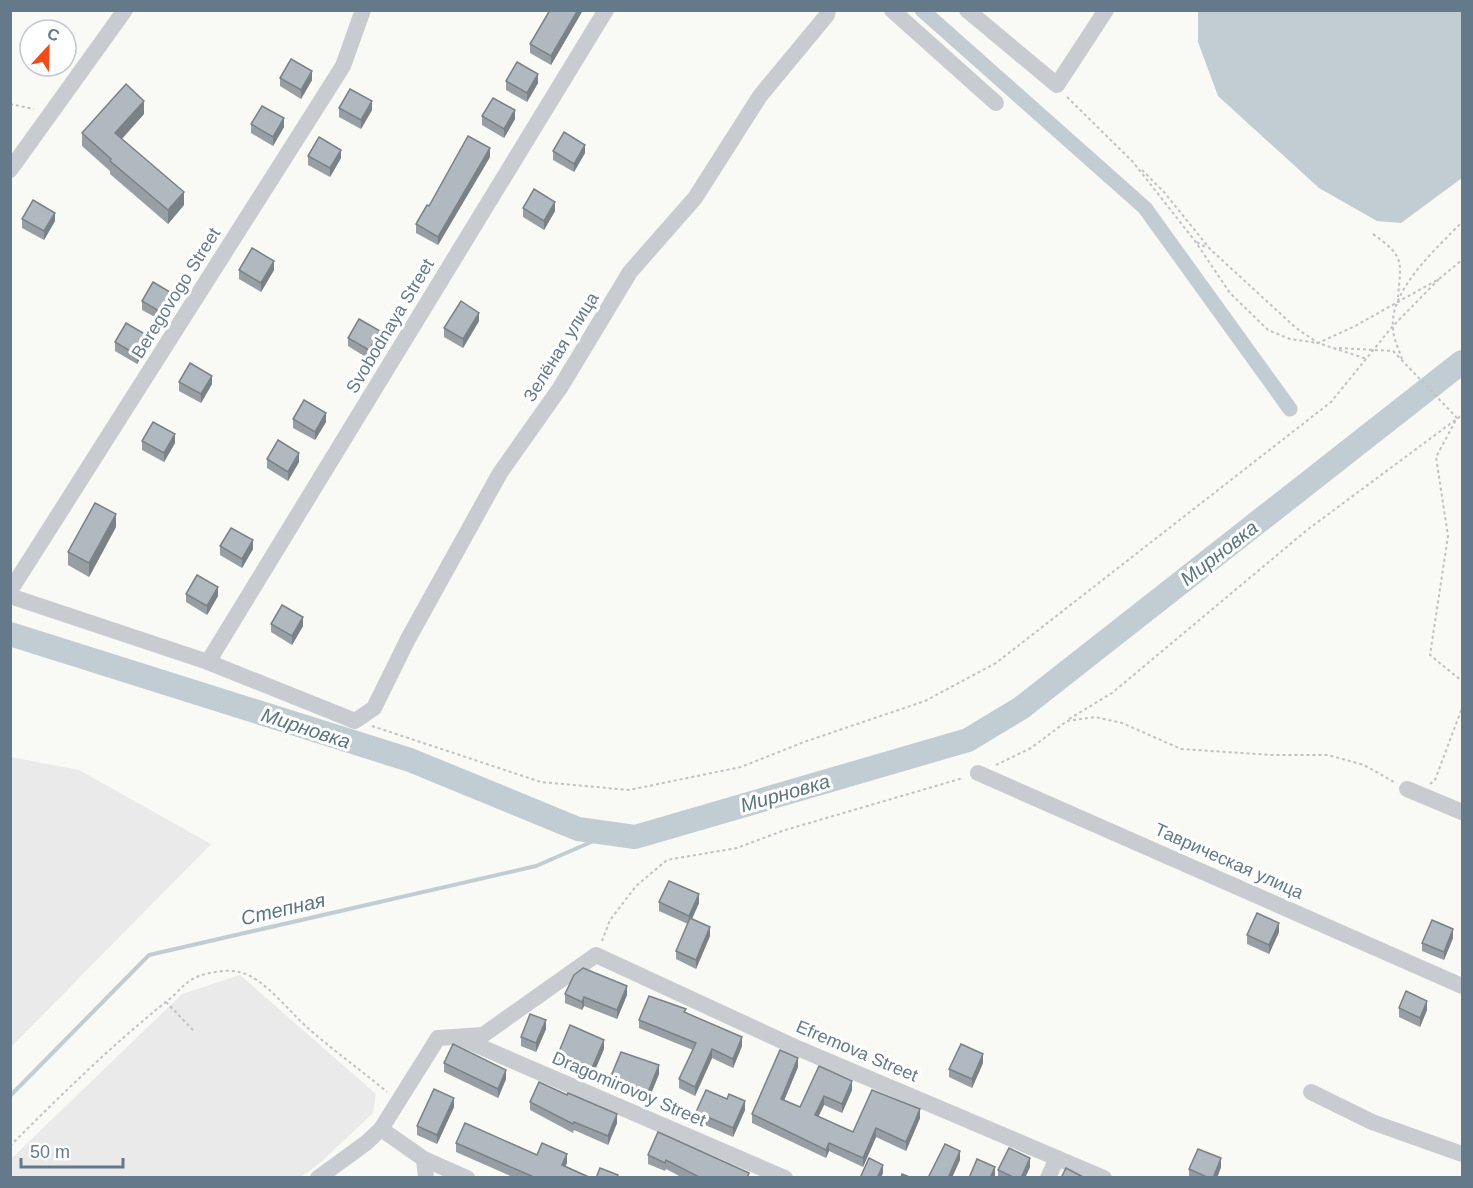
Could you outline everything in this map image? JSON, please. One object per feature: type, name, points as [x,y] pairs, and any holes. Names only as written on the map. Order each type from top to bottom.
[{"type":"street","points":[[10,170],[54,112],[125,10]]},
{"type":"street","name":"Beregovogo Street","points":[[10,591],[343,66],[363,10]]},
{"type":"street","name":"Svobodnaya Street","points":[[208,662],[606,10]]},
{"type":"street","name":"Зелёная улица","points":[[355,721],[374,708],[408,639],[500,473],[560,388],[630,272],[695,198],[760,96],[827,15],[828,10]]},
{"type":"street","points":[[892,10],[996,103]]},
{"type":"street","points":[[967,10],[1057,85],[1106,10]]},
{"type":"street","points":[[10,596],[208,662],[355,721]]},
{"type":"street","name":"Таврическая улица","points":[[978,773],[1462,986]]},
{"type":"street","points":[[1407,789],[1462,813]]},
{"type":"street","name":"Efremova Street","points":[[457,1036],[483,1035],[596,955],[795,1047],[1104,1178]]},
{"type":"street","points":[[318,1178],[366,1143],[381,1129],[438,1038],[457,1036]]},
{"type":"street","name":"Dragomirovoy Street","points":[[457,1036],[785,1178]]},
{"type":"street","points":[[1311,1092],[1372,1122],[1462,1154]]},
{"type":"street","points":[[381,1129],[424,1159],[467,1178]]},
{"type":"street","points":[[1048,1178],[1057,1158]]},
{"type":"street","points":[[424,1159],[426,1178]]},
{"type":"path","points":[[1057,85],[1164,192],[1210,249],[1296,328],[1318,343]]},
{"type":"path","points":[[10,104],[54,112]]},
{"type":"path","points":[[1133,162],[1195,241],[1230,293],[1268,330],[1290,339],[1339,348],[1367,359]]},
{"type":"path","points":[[1398,300],[1423,264],[1462,222]]},
{"type":"path","points":[[1373,234],[1395,249],[1400,262],[1398,300],[1392,327],[1402,362]]},
{"type":"path","points":[[1195,241],[1210,249]]},
{"type":"path","points":[[355,721],[541,782],[629,790],[741,767],[804,742],[925,701],[996,663],[1331,402],[1377,349],[1392,327],[1439,279],[1462,260]]},
{"type":"path","points":[[1318,343],[1356,326],[1398,300],[1439,279]]},
{"type":"path","points":[[1339,348],[1394,351],[1457,418]]},
{"type":"path","points":[[1067,721],[1112,693],[1264,564],[1341,503],[1462,415]]},
{"type":"path","points":[[1457,418],[1436,457],[1448,536],[1430,655],[1462,681]]},
{"type":"path","points":[[10,1146],[86,1075],[106,1052],[157,1006],[166,1002],[179,988],[199,976],[241,972],[276,997],[307,1027],[398,1101]]},
{"type":"path","points":[[166,1002],[193,1030]]},
{"type":"shaded area","points":[[1198,11],[1462,11],[1462,178],[1401,223],[1377,221],[1319,188],[1218,96],[1198,42]]},
{"type":"shaded area","points":[[11,757],[79,770],[211,844],[11,1047]]},
{"type":"shaded area","points":[[240,975],[376,1094],[373,1113],[320,1163],[301,1177],[11,1177],[11,1159],[182,994]]},
{"type":"building","points":[[550,10],[578,10],[551,56],[530,44]]},
{"type":"building","points":[[291,59],[312,71],[301,90],[280,78]]},
{"type":"building","points":[[517,62],[538,74],[527,93],[506,81]]},
{"type":"building","points":[[126,84],[144,101],[115,133],[184,192],[168,210],[110,161],[111,159],[82,133]]},
{"type":"building","points":[[350,89],[372,101],[361,120],[339,108]]},
{"type":"building","points":[[493,98],[515,110],[504,129],[482,116]]},
{"type":"building","points":[[262,106],[284,118],[273,137],[251,124]]},
{"type":"building","points":[[564,132],[585,145],[574,164],[553,151]]},
{"type":"building","points":[[468,136],[490,148],[438,237],[416,224],[427,205],[429,206]]},
{"type":"building","points":[[319,137],[341,150],[330,168],[308,156]]},
{"type":"building","points":[[534,189],[555,202],[544,221],[523,208]]},
{"type":"building","points":[[33,200],[55,213],[44,231],[22,219]]},
{"type":"building","points":[[252,248],[274,261],[261,283],[239,270]]},
{"type":"building","points":[[153,282],[175,295],[164,314],[142,301]]},
{"type":"building","points":[[461,301],[479,313],[463,339],[444,328]]},
{"type":"building","points":[[359,319],[380,331],[369,350],[348,338]]},
{"type":"building","points":[[126,323],[148,336],[137,355],[115,342]]},
{"type":"building","points":[[190,363],[212,376],[201,394],[179,382]]},
{"type":"building","points":[[304,400],[326,413],[315,432],[293,419]]},
{"type":"building","points":[[153,422],[175,434],[164,453],[142,441]]},
{"type":"building","points":[[278,440],[299,453],[288,472],[267,459]]},
{"type":"building","points":[[95,503],[116,514],[89,563],[68,552]]},
{"type":"building","points":[[231,528],[253,540],[242,559],[220,546]]},
{"type":"building","points":[[197,575],[218,587],[207,606],[186,594]]},
{"type":"building","points":[[282,605],[303,617],[292,636],[271,624]]},
{"type":"building","points":[[669,881],[699,894],[689,916],[659,902]]},
{"type":"building","points":[[1257,913],[1279,923],[1269,945],[1247,935]]},
{"type":"building","points":[[690,918],[710,927],[696,960],[676,951]]},
{"type":"building","points":[[1432,920],[1453,929],[1444,952],[1422,943]]},
{"type":"building","points":[[583,968],[627,986],[617,1010],[584,997],[582,1002],[565,994],[574,975]]},
{"type":"building","points":[[1406,991],[1427,1001],[1420,1018],[1399,1008]]},
{"type":"building","points":[[649,996],[686,1009],[684,1012],[742,1037],[733,1059],[712,1049],[695,1087],[679,1079],[696,1043],[639,1020]]},
{"type":"building","points":[[530,1014],[546,1020],[536,1043],[521,1037]]},
{"type":"building","points":[[570,1025],[604,1040],[592,1068],[558,1054]]},
{"type":"building","points":[[453,1044],[506,1070],[498,1089],[444,1063]]},
{"type":"building","points":[[961,1044],[983,1054],[972,1079],[949,1069]]},
{"type":"building","points":[[780,1050],[798,1058],[781,1099],[800,1107],[819,1066],[852,1081],[842,1104],[824,1096],[815,1115],[853,1132],[872,1090],[920,1109],[906,1142],[876,1128],[863,1158],[829,1143],[826,1150],[752,1114]]},
{"type":"building","points":[[621,1052],[659,1065],[648,1092],[611,1076]]},
{"type":"building","points":[[539,1082],[617,1114],[608,1136],[574,1122],[573,1124],[530,1102]]},
{"type":"building","points":[[434,1089],[454,1098],[437,1135],[417,1126]]},
{"type":"building","points":[[706,1090],[727,1099],[729,1094],[745,1101],[733,1128],[696,1112]]},
{"type":"building","points":[[465,1123],[537,1155],[542,1143],[567,1154],[562,1165],[591,1178],[536,1178],[456,1143]]},
{"type":"building","points":[[658,1132],[749,1173],[747,1178],[701,1178],[666,1160],[665,1163],[648,1155]]},
{"type":"building","points":[[945,1144],[960,1151],[948,1178],[928,1178]]},
{"type":"building","points":[[1009,1148],[1030,1158],[1021,1178],[1015,1178],[998,1170]]},
{"type":"building","points":[[1198,1149],[1221,1158],[1213,1178],[1189,1169]]},
{"type":"building","points":[[869,1158],[883,1165],[877,1178],[860,1178]]},
{"type":"building","points":[[977,1159],[995,1167],[990,1178],[969,1178]]},
{"type":"building","points":[[600,1168],[618,1175],[617,1178],[596,1178]]},
{"type":"building","points":[[1066,1168],[1085,1178],[1061,1178]]},
{"type":"waterway","points":[[922,10],[1145,208],[1290,409]]},
{"type":"waterway","name":"Мирновка","points":[[10,634],[410,760],[578,829],[635,837],[968,740],[1021,708],[1462,362]]},
{"type":"waterway","name":"Степная","points":[[10,1096],[149,955],[536,866],[612,833]]}]
